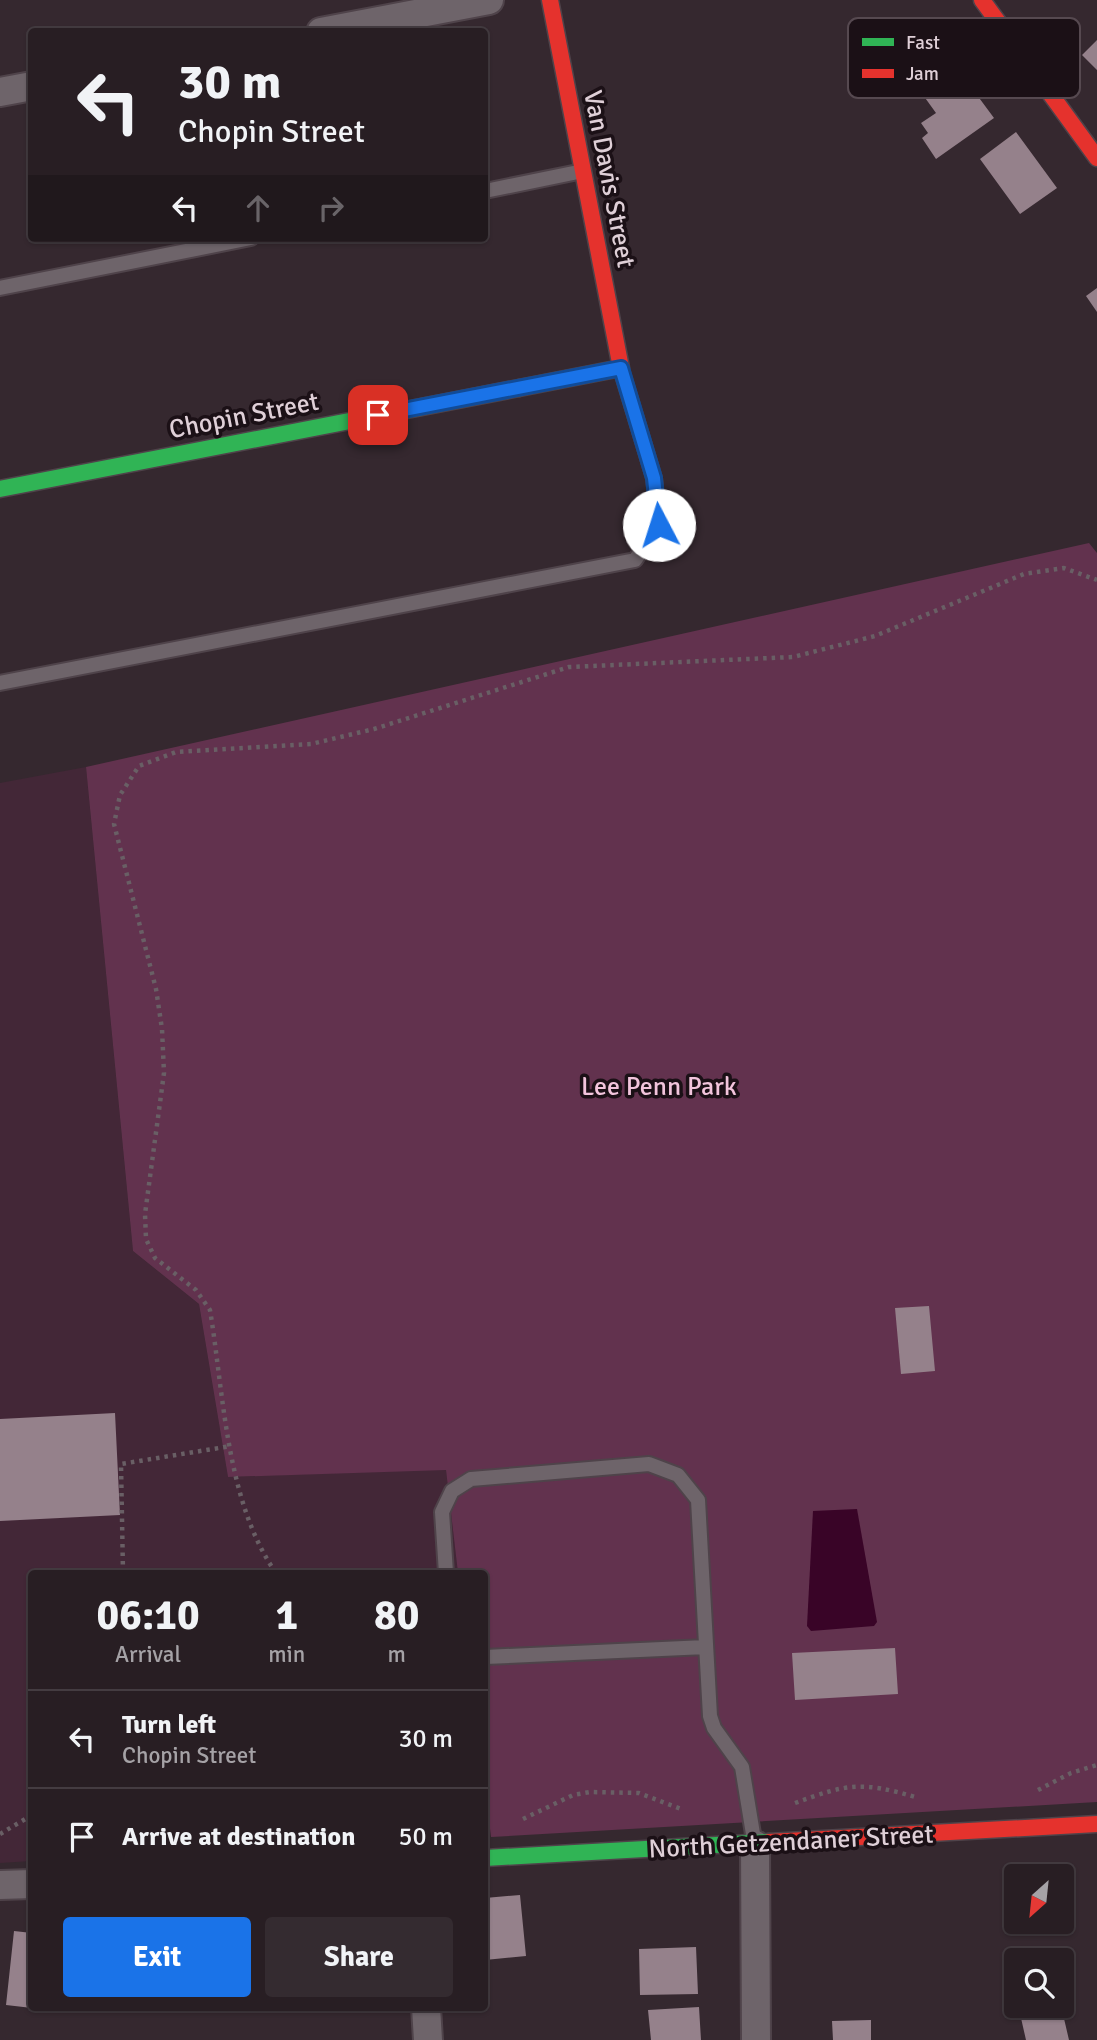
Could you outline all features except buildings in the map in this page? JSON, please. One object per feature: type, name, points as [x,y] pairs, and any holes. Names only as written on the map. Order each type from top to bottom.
[{"type":"street","points":[[342,28],[489,0]]},
{"type":"street","name":"Van Davis Street","points":[[550,0],[621,368]]},
{"type":"street","points":[[982,0],[995,18]]},
{"type":"street","points":[[0,92],[28,87]]},
{"type":"street","points":[[1053,98],[1097,158]]},
{"type":"street","name":"Chopin Street","points":[[0,489],[621,368]]},
{"type":"street","name":"North Getzendaner Street","points":[[488,1858],[1097,1824]]},
{"type":"street","points":[[755,1845],[756,2040]]},
{"type":"street","points":[[0,1885],[28,1884]]},
{"type":"street","points":[[426,2011],[428,2040]]},
{"type":"lane","points":[[488,190],[583,172]]},
{"type":"lane","points":[[0,288],[231,242]]},
{"type":"lane","points":[[0,683],[635,560],[659,525],[654,478],[621,368]]},
{"type":"lane","points":[[446,1570],[442,1512],[452,1491],[471,1479],[649,1464],[663,1468],[690,1486],[698,1500],[710,1716],[714,1728],[742,1768],[755,1845]]},
{"type":"lane","points":[[488,1657],[706,1647]]},
{"type":"path","points":[[274,1570],[254,1536],[240,1500],[210,1310],[196,1290],[155,1258],[146,1239],[145,1214],[163,1073],[162,1029],[156,989],[114,824],[120,794],[139,766],[176,752],[311,744],[374,729],[569,667],[793,657],[875,636],[1024,575],[1064,568],[1097,580]]},
{"type":"path","points":[[123,1570],[121,1464],[231,1446]]},
{"type":"path","points":[[1031,1792],[1071,1773],[1097,1765]]},
{"type":"path","points":[[791,1805],[829,1789],[852,1786],[885,1788],[925,1800]]},
{"type":"path","points":[[512,1823],[573,1795],[590,1792],[639,1793],[693,1811]]},
{"type":"path","points":[[0,1835],[28,1818]]},
{"type":"shaded area","points":[[86,767],[133,1251],[199,1304],[228,1477],[446,1469],[458,1570],[28,1570],[28,1861],[0,1863],[0,783]]},
{"type":"shaded area","points":[[857,1509],[877,1622],[874,1626],[811,1631],[807,1626],[813,1511]]},
{"type":"green space","name":"Lee Penn Park","points":[[1089,543],[1097,553],[1097,1802],[491,1837],[488,1812],[488,1570],[458,1570],[446,1470],[228,1477],[199,1304],[133,1251],[86,767]]},
{"type":"traffic: fast","points":[[0,489],[519,388]]},
{"type":"traffic: fast","points":[[488,1858],[769,1842]]},
{"type":"traffic: jam","points":[[519,388],[621,368],[550,0]]},
{"type":"traffic: jam","points":[[982,0],[995,18]]},
{"type":"traffic: jam","points":[[1053,98],[1097,158]]},
{"type":"traffic: jam","points":[[769,1842],[1097,1824]]},
{"type":"route","points":[[378,415],[621,368],[654,478],[659,525]]}]
